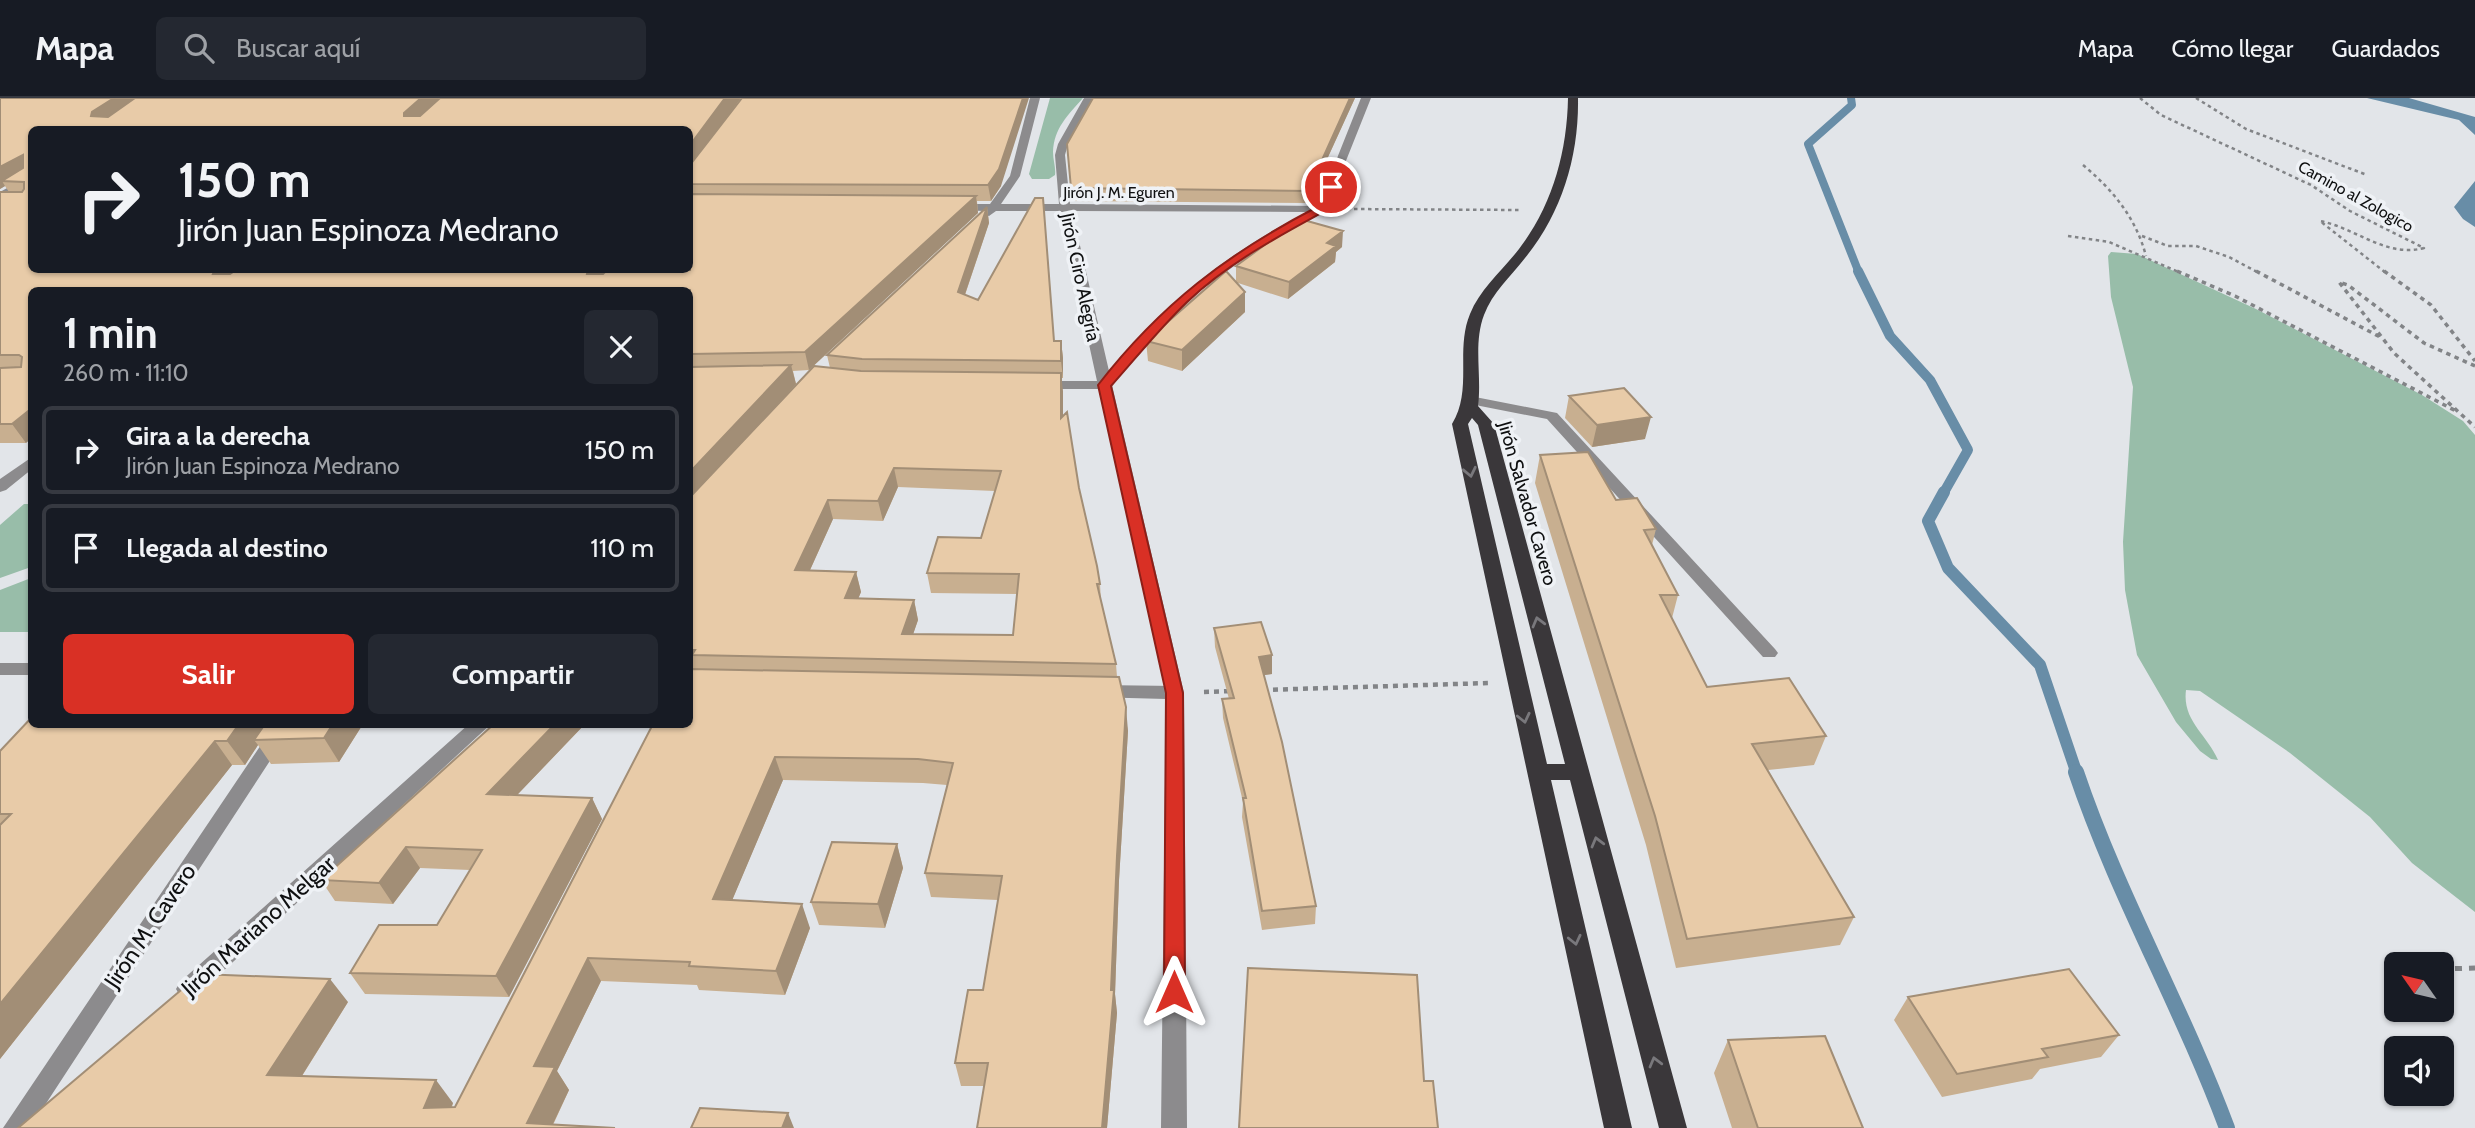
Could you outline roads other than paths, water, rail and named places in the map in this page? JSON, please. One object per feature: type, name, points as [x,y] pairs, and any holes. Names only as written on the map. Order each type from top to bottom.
[{"type":"highway","points":[[1573,98],[1574,123],[1565,167],[1549,211],[1524,252],[1490,292],[1477,313],[1470,336],[1470,404],[1460,424],[1618,1128]]},
{"type":"highway","name":"Jirón Salvador Cavero","points":[[1470,404],[1486,424],[1673,1128]]},
{"type":"highway","points":[[1536,772],[1578,772]]},
{"type":"street","points":[[975,226],[995,207],[1015,176],[1035,98]]},
{"type":"street","name":"Jirón Ciro Alegría","points":[[1089,98],[1063,144],[1060,155],[1065,207],[1175,693],[1174,1128]]},
{"type":"street","points":[[1025,384],[1105,385],[1144,339],[1194,291],[1226,265],[1272,235],[1322,209],[1366,98]]},
{"type":"street","points":[[4,201],[28,180]]},
{"type":"street","name":"Jirón J. M. Eguren","points":[[939,207],[1322,209]]},
{"type":"street","points":[[1470,404],[1540,412],[1552,416],[1769,653]]},
{"type":"street","points":[[0,487],[28,464]]},
{"type":"street","points":[[0,669],[28,668]]},
{"type":"street","points":[[1078,691],[1175,693]]},
{"type":"street","name":"Jirón M. Cavero","points":[[16,1128],[282,728]]},
{"type":"street","name":"Jirón Mariano Melgar","points":[[176,1000],[478,728]]},
{"type":"street","points":[[33,1128],[54,1110]]},
{"type":"water","points":[[2367,98],[2409,98],[2475,117],[2475,135],[2459,120]]},
{"type":"water","points":[[2475,181],[2475,227],[2463,219],[2454,207]]},
{"type":"waterway","points":[[1851,98],[1852,105],[1808,144],[1859,273]]},
{"type":"waterway","points":[[1858,271],[1890,336],[1930,380],[1968,450],[1943,494]]},
{"type":"waterway","points":[[1944,492],[1928,521],[1948,568],[2040,665],[2077,774]]},
{"type":"waterway","points":[[2076,772],[2111,862],[2227,1128]]}]
